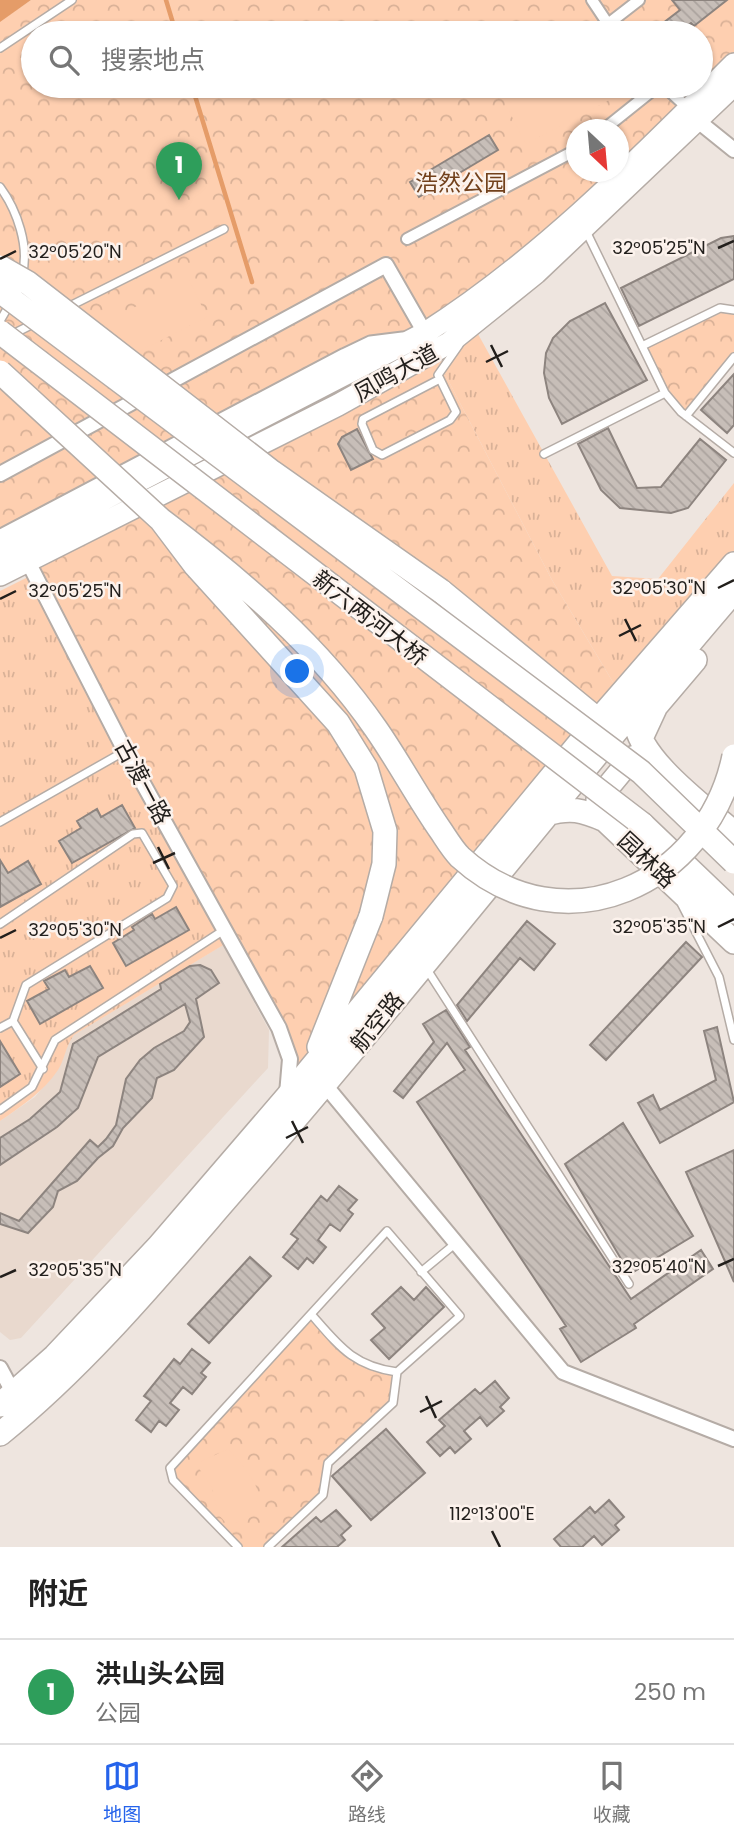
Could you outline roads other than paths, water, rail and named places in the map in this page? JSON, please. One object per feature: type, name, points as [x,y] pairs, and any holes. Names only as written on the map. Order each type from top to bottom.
[{"type":"main road","name":"凤鸣大道","points":[[713,91],[734,64]]},
{"type":"main road","name":"凤鸣大道","points":[[0,575],[12,550],[418,337],[494,287],[694,115],[734,85]]},
{"type":"main road","name":"凤鸣大道","points":[[12,550],[338,405],[434,352],[473,325],[584,229],[707,98]]},
{"type":"main road","points":[[0,267],[28,283],[272,471],[441,591],[598,720]]},
{"type":"main road","name":"新六两河大桥","points":[[12,290],[641,772],[734,862]]},
{"type":"main road","name":"新六两河大桥","points":[[0,332],[642,824],[734,912]]},
{"type":"main road","points":[[0,372],[160,520],[234,575],[288,624],[336,676],[376,729],[459,856],[489,878],[533,899],[588,901],[648,881],[691,847],[717,810],[734,756]]},
{"type":"main road","points":[[160,520],[195,565],[338,723],[366,768],[385,831],[384,864],[371,916],[317,1077]]},
{"type":"main road","name":"航空路","points":[[0,1434],[69,1371],[116,1322],[317,1077],[598,720],[734,564]]},
{"type":"main road","name":"航空路","points":[[7,1400],[55,1356],[158,1247],[287,1097],[317,1077],[424,964],[642,698],[734,591]]},
{"type":"main road","points":[[641,737],[656,706],[734,615]]},
{"type":"main road","points":[[642,698],[635,718],[641,737],[653,757],[734,832]]},
{"type":"main road","points":[[602,819],[597,809],[598,799],[632,758],[639,755],[653,757]]},
{"type":"main road","name":"园林路","points":[[546,814],[567,808],[583,809],[602,819],[734,942]]},
{"type":"street","points":[[592,0],[606,21]]},
{"type":"street","points":[[612,21],[639,0]]},
{"type":"street","points":[[618,119],[645,98]]},
{"type":"street","points":[[675,98],[734,150]]},
{"type":"street","points":[[407,239],[566,155]]},
{"type":"street","points":[[0,474],[386,265],[418,337]]},
{"type":"street","name":"古渡一路","points":[[12,550],[279,1028],[290,1059],[287,1097]]},
{"type":"street","points":[[317,1077],[564,1372],[734,1440]]},
{"type":"street","points":[[0,1368],[7,1400]]},
{"type":"lane","points":[[40,21],[72,0]]},
{"type":"lane","points":[[0,48],[21,34]]},
{"type":"lane","points":[[0,187],[10,200],[23,238],[25,264],[0,321]]},
{"type":"lane","points":[[0,340],[224,229]]},
{"type":"lane","points":[[584,229],[665,393],[686,416],[734,453]]},
{"type":"lane","points":[[642,346],[720,308],[734,310]]},
{"type":"lane","points":[[440,379],[363,419],[362,424],[373,450],[382,455],[450,420],[456,412],[440,379],[438,375],[473,325]]},
{"type":"lane","points":[[686,416],[734,357]]},
{"type":"lane","points":[[544,454],[665,393]]},
{"type":"lane","points":[[0,822],[125,751]]},
{"type":"lane","points":[[0,924],[133,834],[142,833],[173,886],[167,898],[26,985],[13,1021],[0,1028]]},
{"type":"lane","points":[[670,882],[719,977],[734,1040]]},
{"type":"lane","points":[[0,1110],[32,1087],[55,1040],[224,930]]},
{"type":"lane","points":[[424,964],[629,1283]]},
{"type":"lane","points":[[13,1021],[43,1069]]},
{"type":"lane","points":[[237,1547],[173,1480],[170,1468],[387,1231],[460,1316],[397,1372],[393,1403],[328,1463],[323,1495],[268,1547]]},
{"type":"lane","points":[[421,1272],[456,1243]]},
{"type":"lane","points":[[311,1314],[351,1355],[370,1368],[397,1372]]},
{"type":"waterway","points":[[166,0],[172,21]]},
{"type":"waterway","points":[[196,98],[252,282]]},
{"type":"place","name":"洪山头公园","points":[[179,200]]},
{"type":"park label","name":"浩然公园","points":[[461,183]]}]
